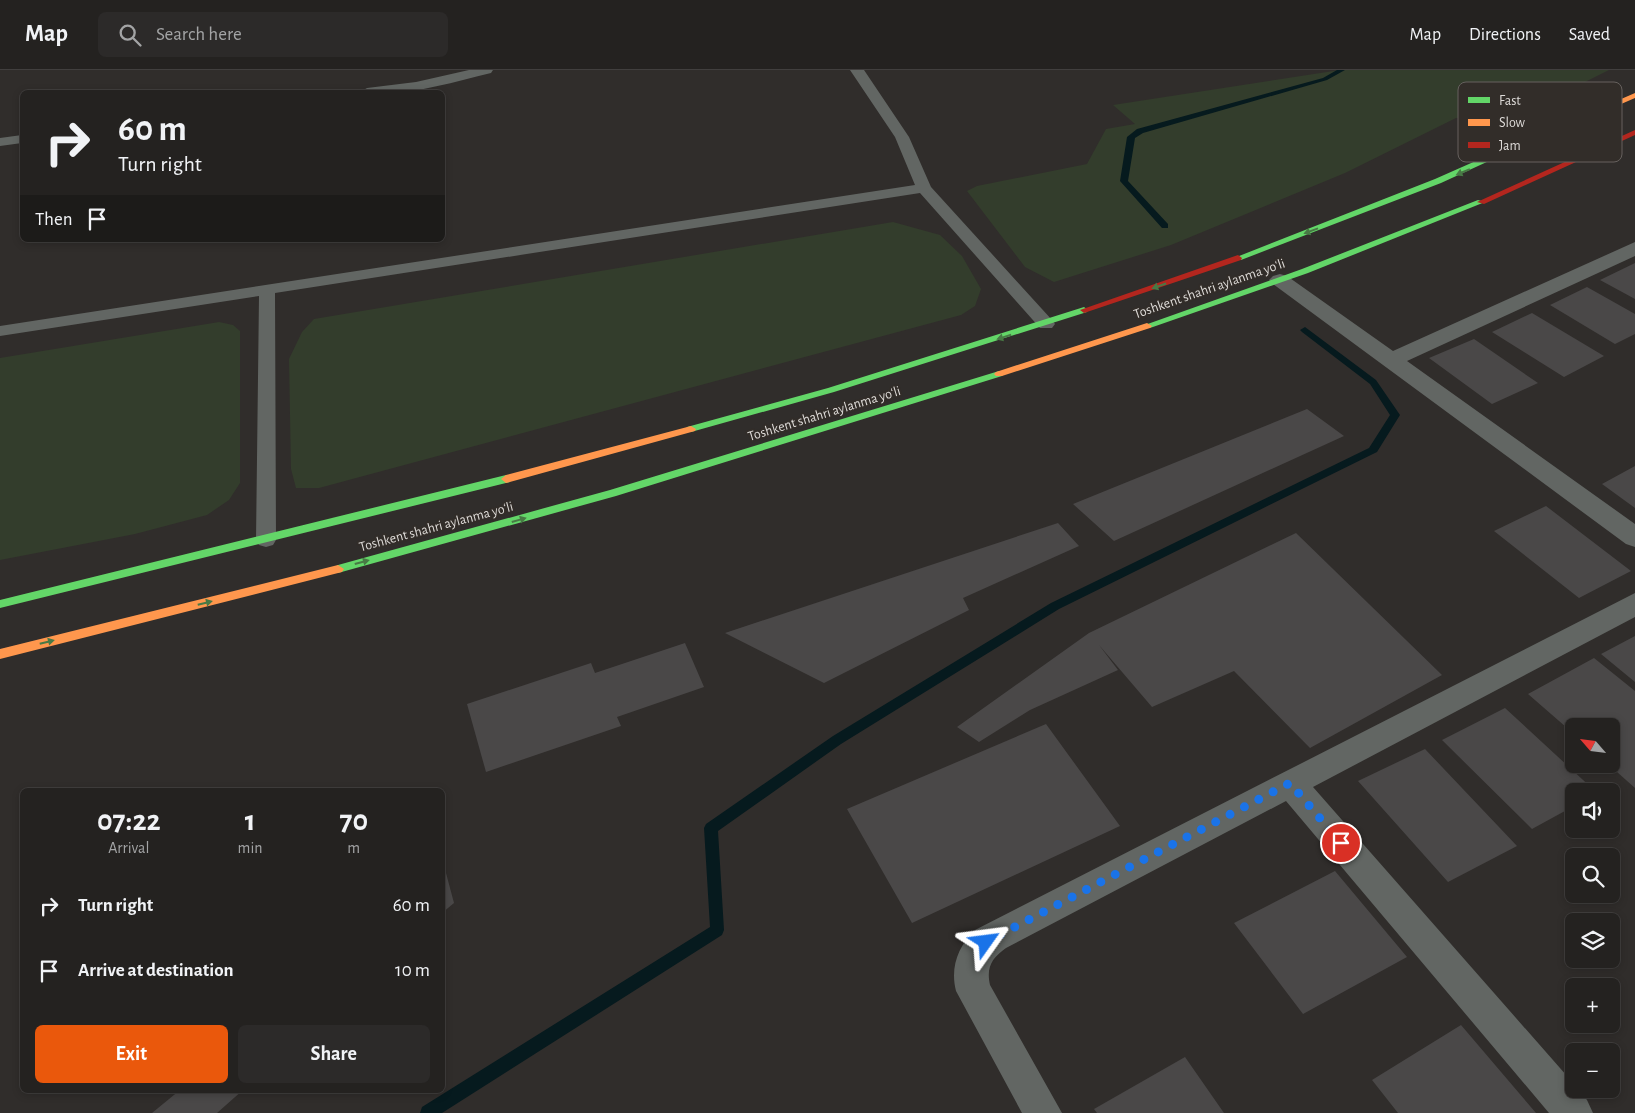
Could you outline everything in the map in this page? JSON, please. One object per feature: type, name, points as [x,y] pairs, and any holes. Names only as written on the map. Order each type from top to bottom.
[{"type":"highway","name":"Toshkent shahri aylanma yoʻli","points":[[1622,101],[1635,95]]},
{"type":"highway","name":"Toshkent shahri aylanma yoʻli","points":[[1622,137],[1635,132]]},
{"type":"highway","name":"Toshkent shahri aylanma yoʻli","points":[[0,604],[266,540],[683,434],[1050,327],[1342,220],[1484,162]]},
{"type":"highway","points":[[1484,162],[1499,164]]},
{"type":"highway","name":"Toshkent shahri aylanma yoʻli","points":[[0,654],[258,590],[504,524],[711,464],[1280,280],[1388,239],[1521,178],[1561,162]]},
{"type":"street","points":[[1391,360],[1635,248]]},
{"type":"street","points":[[1280,280],[1635,537]]},
{"type":"street","points":[[1043,1113],[974,991],[970,973],[971,964],[980,949],[994,936],[1635,604]]},
{"type":"street","points":[[1290,783],[1574,1113]]},
{"type":"lane","points":[[383,90],[416,86],[486,70]]},
{"type":"lane","points":[[857,70],[902,137],[924,188],[1050,327]]},
{"type":"lane","points":[[0,142],[20,139]]},
{"type":"lane","points":[[0,331],[924,188]]},
{"type":"lane","points":[[266,540],[267,290]]},
{"type":"green space","points":[[1340,70],[1609,70],[1585,82],[1458,82],[1458,118],[1345,173],[1171,245],[1054,282],[1025,267],[967,191],[977,186],[1087,164],[1106,129],[1135,124],[1113,105]]},
{"type":"green space","points":[[893,222],[940,235],[962,256],[981,289],[975,306],[961,315],[319,488],[296,488],[291,469],[289,359],[302,332],[314,319]]},
{"type":"green space","points":[[219,322],[233,325],[240,331],[240,483],[229,500],[207,515],[135,534],[0,560],[0,358]]},
{"type":"building","points":[[1635,263],[1635,299],[1600,280]]},
{"type":"building","points":[[1587,287],[1635,314],[1635,334],[1615,344],[1550,305]]},
{"type":"building","points":[[1532,313],[1604,356],[1564,377],[1492,332]]},
{"type":"building","points":[[1474,339],[1538,383],[1492,404],[1429,358]]},
{"type":"building","points":[[1307,409],[1344,436],[1114,541],[1073,504]]},
{"type":"building","points":[[1635,466],[1635,508],[1602,484]]},
{"type":"building","points":[[1546,506],[1631,571],[1579,598],[1494,531]]},
{"type":"building","points":[[1058,523],[1079,546],[963,598],[969,610],[824,683],[725,633]]},
{"type":"building","points":[[1296,533],[1442,675],[1310,748],[1234,671],[1152,707],[1099,645],[1118,670],[1030,710],[979,742],[957,727],[1089,633]]},
{"type":"building","points":[[1635,636],[1635,682],[1601,654]]},
{"type":"building","points":[[685,643],[704,687],[617,717],[621,726],[486,772],[467,704],[591,663],[595,673]]},
{"type":"building","points":[[1594,658],[1635,691],[1635,788],[1618,773],[1620,773],[1620,718],[1565,718],[1565,726],[1528,694]]},
{"type":"building","points":[[1505,708],[1565,763],[1565,773],[1575,773],[1586,783],[1565,783],[1565,811],[1532,829],[1442,740]]},
{"type":"building","points":[[1046,724],[1120,826],[912,923],[847,809]]},
{"type":"building","points":[[1425,749],[1517,846],[1448,882],[1358,781]]},
{"type":"building","points":[[445,869],[454,903],[445,910]]},
{"type":"building","points":[[1335,871],[1407,957],[1303,1014],[1234,923]]},
{"type":"building","points":[[1461,1025],[1536,1113],[1398,1113],[1372,1080]]},
{"type":"building","points":[[1185,1057],[1224,1113],[1097,1113],[1094,1109]]},
{"type":"building","points":[[176,1093],[240,1093],[217,1113],[152,1113]]},
{"type":"waterway","points":[[1165,226],[1124,181],[1131,137],[1140,131],[1325,79],[1342,70]]},
{"type":"waterway","points":[[428,1113],[717,930],[711,828],[837,740],[1055,606],[1373,450],[1395,415],[1373,382],[1305,330]]},
{"type":"traffic: fast","points":[[1238,258],[1438,181],[1481,162]]},
{"type":"traffic: fast","points":[[1147,326],[1305,271],[1481,202]]},
{"type":"traffic: fast","points":[[691,429],[831,390],[1084,310]]},
{"type":"traffic: fast","points":[[338,569],[612,493],[999,374]]},
{"type":"traffic: fast","points":[[0,604],[506,479]]},
{"type":"traffic: slow","points":[[1622,101],[1635,95]]},
{"type":"traffic: slow","points":[[999,374],[1147,326]]},
{"type":"traffic: slow","points":[[506,479],[691,429]]},
{"type":"traffic: slow","points":[[0,654],[338,569]]},
{"type":"traffic: jam","points":[[1622,138],[1635,132]]},
{"type":"traffic: jam","points":[[1481,202],[1569,162]]},
{"type":"traffic: jam","points":[[1084,310],[1238,258]]},
{"type":"route","points":[[986,942],[994,936],[1290,783],[1341,843]]}]
